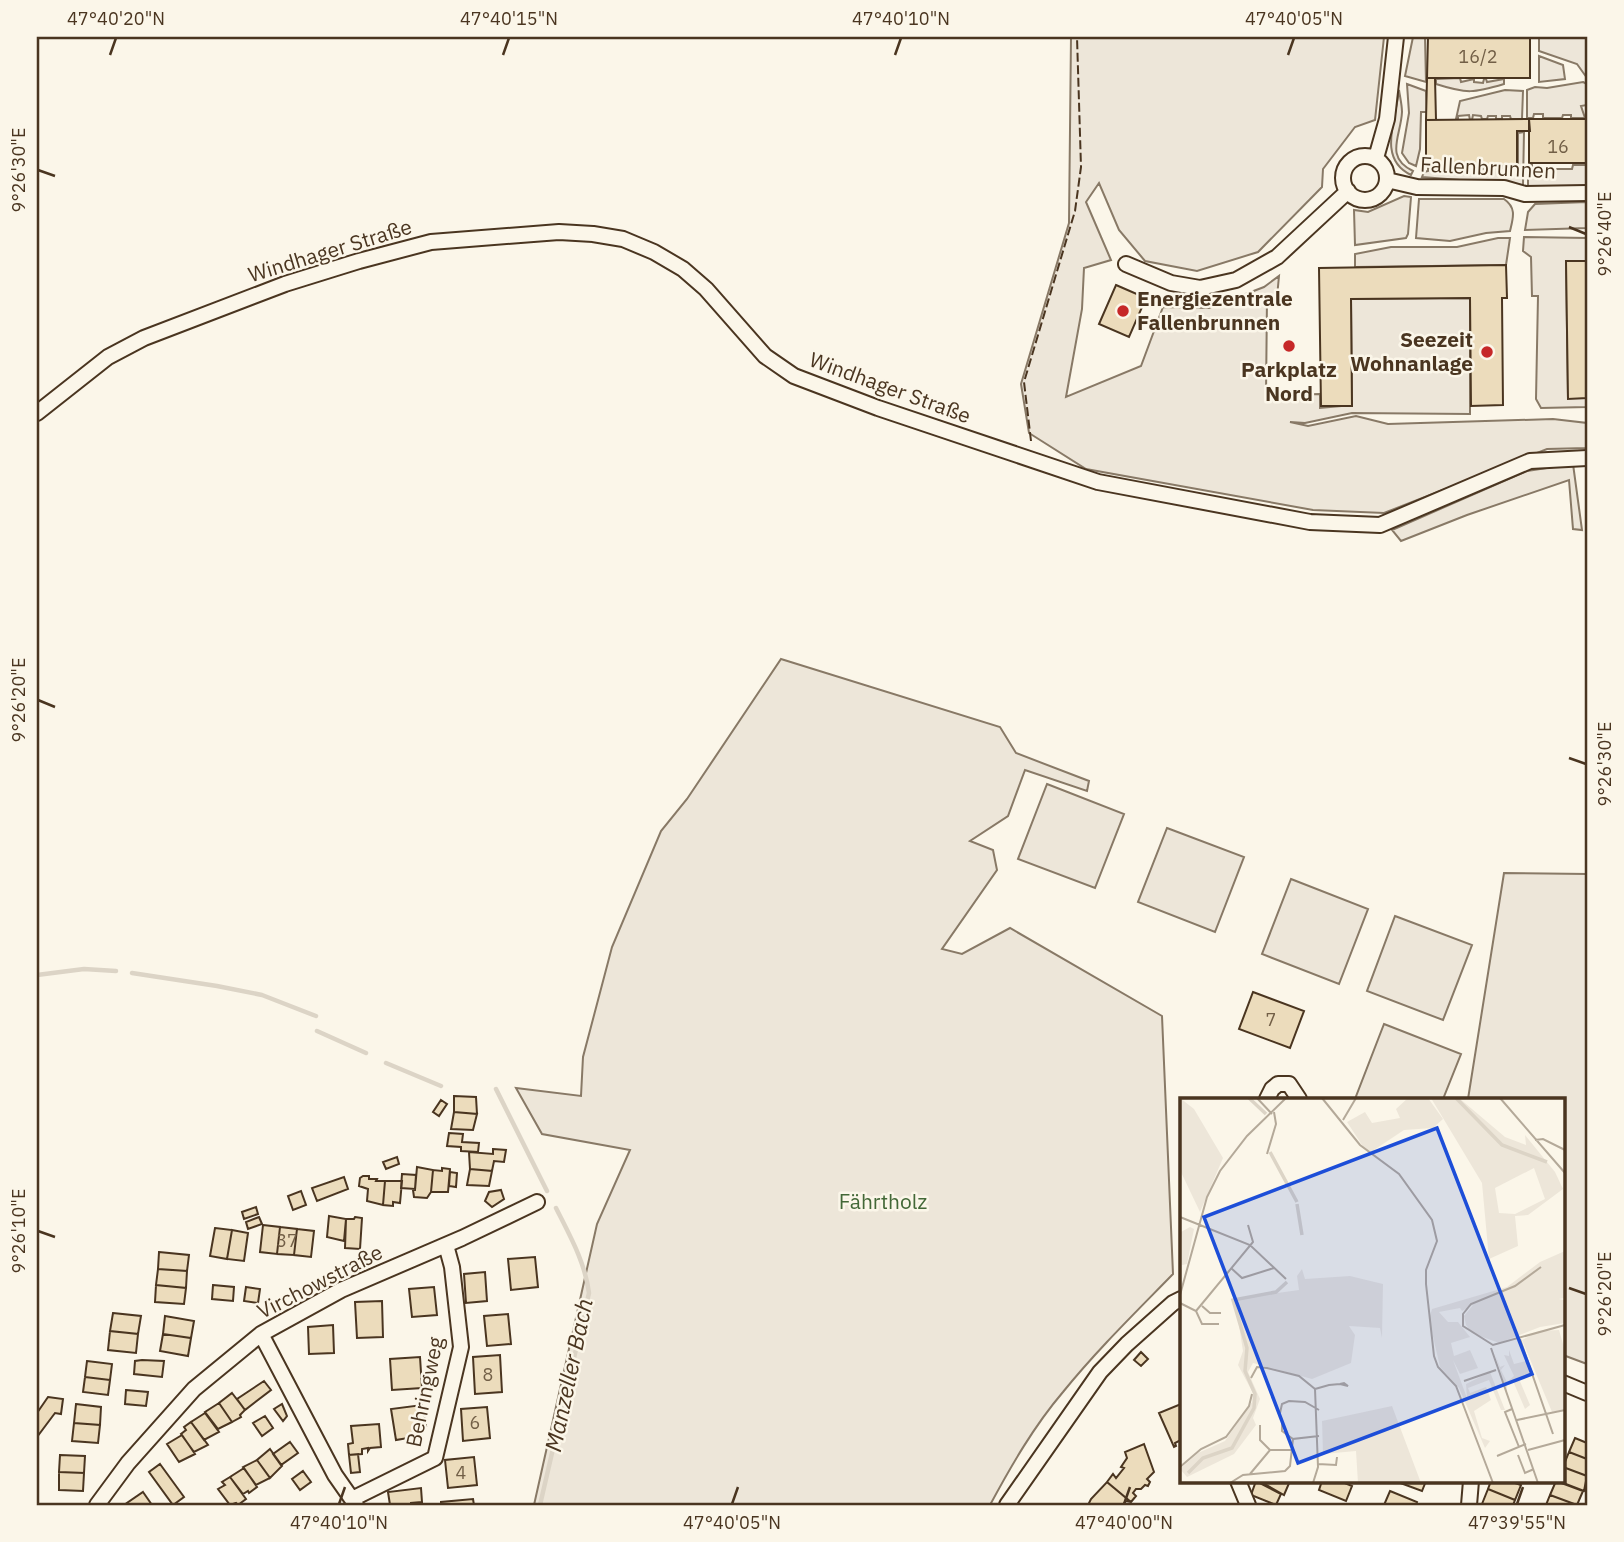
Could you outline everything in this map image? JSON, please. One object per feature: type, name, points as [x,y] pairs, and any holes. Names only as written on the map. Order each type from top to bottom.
[{"type":"street","points":[[1377,158],[1388,108],[1396,37]]},
{"type":"street","points":[[1359,156],[1377,158],[1387,172],[1387,180],[1385,189],[1371,199],[1362,200],[1348,191],[1344,184],[1346,166],[1359,156]]},
{"type":"street","name":"Fallenbrunnen","points":[[1387,180],[1417,187],[1504,188],[1525,194],[1587,193]]},
{"type":"street","points":[[1126,264],[1171,283],[1200,288],[1236,280],[1277,257],[1348,191]]},
{"type":"street","name":"Windhager Straße","points":[[37,413],[108,357],[144,338],[285,284],[430,242],[559,232],[623,239],[654,252],[682,269],[706,289],[765,355],[794,376],[890,413],[1098,482],[1310,522],[1380,526],[1530,461],[1587,458]]},
{"type":"street","points":[[1268,1098],[1278,1084],[1289,1084],[1298,1098]]},
{"type":"street","name":"Virchowstraße","points":[[97,1505],[128,1463],[194,1389],[261,1334],[341,1290],[537,1202]]},
{"type":"street","name":"Behringweg","points":[[354,1502],[435,1458],[461,1347],[452,1267],[446,1245]]},
{"type":"street","points":[[1007,1505],[1100,1372],[1136,1335],[1173,1303],[1180,1300]]},
{"type":"street","points":[[261,1334],[335,1475],[354,1502]]},
{"type":"street","points":[[1564,1383],[1587,1393]]},
{"type":"street","points":[[1238,1482],[1248,1505]]},
{"type":"street","points":[[1469,1505],[1471,1482]]},
{"type":"green space","points":[[1071,37],[1384,37],[1375,120],[1355,127],[1323,169],[1322,187],[1258,252],[1197,271],[1145,261],[1119,230],[1099,183],[1086,202],[1111,260],[1084,268],[1082,309],[1066,397],[1141,366],[1163,307],[1209,308],[1264,287],[1279,276],[1277,297],[1267,298],[1266,395],[1320,394],[1320,408],[1352,405],[1351,299],[1470,298],[1470,414],[1352,413],[1305,423],[1290,422],[1308,426],[1356,416],[1388,424],[1553,419],[1587,423],[1587,448],[1547,449],[1384,513],[1313,510],[1086,469],[1029,433],[1021,384],[1069,223]]},
{"type":"green space","points":[[1413,37],[1425,37],[1426,82],[1405,76]]},
{"type":"green space","points":[[1539,37],[1587,37],[1587,78],[1577,64],[1539,51]]},
{"type":"green space","points":[[1539,56],[1563,65],[1565,79],[1539,82]]},
{"type":"green space","points":[[1460,78],[1461,82],[1474,79],[1474,82],[1483,83],[1484,79],[1487,82],[1504,79],[1504,84],[1470,91],[1436,84],[1436,79]]},
{"type":"green space","points":[[1583,82],[1587,84],[1587,105],[1581,106],[1585,118],[1563,115],[1562,118],[1543,118],[1543,114],[1534,114],[1533,118],[1527,118],[1527,90]]},
{"type":"green space","points":[[1407,84],[1426,91],[1427,112],[1421,112],[1420,149],[1416,166],[1409,163],[1402,153],[1409,113]]},
{"type":"green space","points":[[1399,90],[1402,112],[1397,153],[1404,165],[1413,171],[1411,175],[1394,159],[1391,149]]},
{"type":"green space","points":[[1505,90],[1523,91],[1522,119],[1502,116],[1502,119],[1496,119],[1496,116],[1488,116],[1487,119],[1482,119],[1481,116],[1473,115],[1470,120],[1469,115],[1458,116],[1456,119],[1460,101]]},
{"type":"green space","points":[[1524,132],[1523,185],[1422,177],[1428,168],[1472,166],[1473,169],[1483,169],[1483,166],[1511,169],[1512,166],[1518,166],[1518,133]]},
{"type":"green space","points":[[1528,165],[1532,165],[1532,169],[1572,169],[1573,165],[1587,165],[1587,186],[1528,186]]},
{"type":"green space","points":[[1404,196],[1411,197],[1406,238],[1355,245],[1354,210],[1368,212]]},
{"type":"green space","points":[[1419,199],[1504,199],[1512,210],[1510,231],[1450,241],[1416,238]]},
{"type":"green space","points":[[1587,202],[1587,228],[1525,230],[1528,212],[1535,204]]},
{"type":"green space","points":[[1524,237],[1587,238],[1587,261],[1566,262],[1568,398],[1587,398],[1587,407],[1541,408],[1536,399],[1538,296],[1532,296],[1531,257],[1523,251]]},
{"type":"green space","points":[[1510,238],[1506,265],[1355,267],[1355,254],[1391,247],[1457,247]]},
{"type":"green space","points":[[1573,464],[1582,530],[1573,529],[1569,480],[1401,541],[1392,530],[1527,471]]},
{"type":"green space","name":"Fährtholz","points":[[781,659],[1000,727],[1016,753],[1089,781],[1087,791],[1025,770],[1008,816],[970,841],[993,850],[997,870],[942,949],[962,954],[1010,928],[1162,1016],[1173,1274],[1103,1346],[1052,1405],[1023,1447],[990,1505],[534,1505],[597,1224],[630,1150],[542,1134],[516,1088],[581,1096],[583,1057],[612,947],[661,831],[687,799]]},
{"type":"green space","points":[[1047,784],[1124,814],[1095,888],[1018,859]]},
{"type":"green space","points":[[1167,828],[1244,857],[1215,932],[1138,902]]},
{"type":"green space","points":[[1504,873],[1587,874],[1587,1364],[1564,1355],[1564,1098],[1468,1098]]},
{"type":"green space","points":[[1291,879],[1368,909],[1339,984],[1262,954]]},
{"type":"green space","points":[[1395,916],[1472,945],[1443,1020],[1367,991]]},
{"type":"green space","points":[[1384,1024],[1461,1054],[1443,1098],[1355,1098]]},
{"type":"building","points":[[1428,37],[1530,37],[1530,78],[1427,78]]},
{"type":"building","points":[[1427,78],[1435,78],[1436,120],[1426,120]]},
{"type":"building","points":[[1529,119],[1587,119],[1587,163],[1529,163]]},
{"type":"building","points":[[1529,119],[1530,131],[1517,131],[1517,166],[1426,165],[1426,120]]},
{"type":"building","points":[[1566,261],[1587,261],[1587,398],[1568,399]]},
{"type":"building","name":"Seezeit Wohnanlage","points":[[1506,265],[1507,298],[1502,298],[1503,405],[1471,406],[1470,298],[1351,299],[1352,406],[1321,406],[1319,268]]},
{"type":"building","name":"Energiezentrale Fallenbrunnen","points":[[1116,285],[1146,298],[1129,337],[1099,324]]},
{"type":"building","points":[[1253,992],[1304,1011],[1290,1048],[1239,1029]]},
{"type":"building","points":[[454,1096],[476,1097],[477,1114],[454,1112]]},
{"type":"building","points":[[441,1100],[447,1104],[439,1116],[433,1112]]},
{"type":"building","points":[[454,1112],[477,1114],[473,1130],[451,1129]]},
{"type":"building","points":[[449,1133],[463,1134],[462,1142],[479,1143],[478,1152],[461,1151],[461,1147],[447,1146]]},
{"type":"building","points":[[493,1149],[506,1150],[504,1162],[494,1161],[492,1171],[470,1169],[469,1152],[493,1154]]},
{"type":"building","points":[[397,1157],[399,1164],[386,1169],[383,1162]]},
{"type":"building","points":[[417,1167],[433,1170],[431,1192],[427,1198],[414,1197]]},
{"type":"building","points":[[442,1168],[450,1169],[448,1192],[431,1192],[433,1170],[442,1171]]},
{"type":"building","points":[[470,1169],[492,1171],[489,1186],[467,1185]]},
{"type":"building","points":[[450,1172],[457,1173],[456,1187],[449,1186]]},
{"type":"building","points":[[402,1174],[416,1175],[415,1189],[401,1188]]},
{"type":"building","points":[[363,1176],[385,1181],[383,1205],[367,1201],[368,1189],[359,1186]]},
{"type":"building","points":[[344,1177],[348,1189],[317,1201],[312,1188]]},
{"type":"building","points":[[385,1181],[402,1181],[400,1203],[393,1202],[393,1206],[383,1205]]},
{"type":"building","points":[[501,1190],[504,1199],[492,1207],[485,1201],[489,1192]]},
{"type":"building","points":[[301,1191],[306,1205],[293,1210],[288,1196]]},
{"type":"building","points":[[256,1207],[258,1214],[244,1219],[242,1212]]},
{"type":"building","points":[[329,1216],[346,1219],[344,1241],[327,1237]]},
{"type":"building","points":[[259,1217],[262,1224],[248,1229],[246,1222]]},
{"type":"building","points":[[362,1218],[360,1249],[345,1248],[346,1219]]},
{"type":"building","points":[[263,1225],[280,1227],[277,1254],[260,1252]]},
{"type":"building","points":[[280,1227],[297,1229],[294,1255],[277,1254]]},
{"type":"building","points":[[215,1228],[232,1230],[227,1259],[210,1256]]},
{"type":"building","points":[[297,1229],[314,1231],[311,1257],[294,1255]]},
{"type":"building","points":[[232,1230],[248,1233],[244,1261],[227,1259]]},
{"type":"building","points":[[159,1252],[189,1255],[187,1271],[158,1269]]},
{"type":"building","points":[[535,1257],[538,1287],[511,1290],[508,1259]]},
{"type":"building","points":[[158,1269],[187,1271],[186,1288],[156,1285]]},
{"type":"building","points":[[485,1272],[487,1301],[466,1303],[464,1274]]},
{"type":"building","points":[[156,1285],[186,1288],[184,1304],[155,1302]]},
{"type":"building","points":[[213,1285],[234,1287],[233,1301],[212,1299]]},
{"type":"building","points":[[246,1287],[260,1289],[258,1303],[244,1301]]},
{"type":"building","points":[[434,1287],[437,1315],[412,1317],[409,1289]]},
{"type":"building","points":[[382,1301],[383,1337],[357,1338],[355,1302]]},
{"type":"building","points":[[113,1313],[141,1316],[138,1334],[110,1331]]},
{"type":"building","points":[[508,1314],[511,1344],[487,1346],[484,1316]]},
{"type":"building","points":[[165,1316],[194,1321],[191,1338],[163,1334]]},
{"type":"building","points":[[333,1325],[334,1353],[309,1354],[308,1327]]},
{"type":"building","points":[[110,1331],[138,1334],[136,1353],[108,1350]]},
{"type":"building","points":[[163,1334],[191,1338],[188,1356],[160,1351]]},
{"type":"building","points":[[1141,1352],[1148,1359],[1141,1366],[1134,1360]]},
{"type":"building","points":[[500,1355],[502,1392],[475,1394],[473,1357]]},
{"type":"building","points":[[420,1357],[422,1388],[392,1390],[390,1359]]},
{"type":"building","points":[[87,1361],[112,1364],[110,1380],[85,1377]]},
{"type":"building","points":[[135,1361],[164,1361],[162,1377],[134,1374]]},
{"type":"building","points":[[85,1377],[110,1380],[108,1395],[83,1392]]},
{"type":"building","points":[[264,1381],[271,1390],[245,1410],[237,1399]]},
{"type":"building","points":[[126,1390],[148,1392],[146,1406],[125,1404]]},
{"type":"building","points":[[232,1393],[245,1410],[241,1417],[232,1422],[219,1403]]},
{"type":"building","points":[[48,1397],[63,1399],[61,1414],[55,1413],[37,1437],[37,1413]]},
{"type":"building","points":[[219,1403],[232,1422],[218,1429],[205,1412]]},
{"type":"building","points":[[76,1404],[101,1407],[100,1425],[74,1423]]},
{"type":"building","points":[[282,1404],[287,1416],[283,1421],[274,1409]]},
{"type":"building","points":[[1180,1404],[1180,1440],[1174,1447],[1159,1413]]},
{"type":"building","points":[[422,1405],[426,1426],[413,1428],[414,1437],[396,1440],[391,1409]]},
{"type":"building","points":[[487,1407],[490,1438],[463,1441],[461,1409]]},
{"type":"building","points":[[205,1413],[219,1432],[204,1440],[191,1422]]},
{"type":"building","points":[[265,1416],[273,1428],[262,1436],[253,1423]]},
{"type":"building","points":[[191,1422],[208,1445],[194,1452],[181,1434],[186,1430],[184,1427]]},
{"type":"building","points":[[74,1423],[100,1425],[98,1443],[72,1441]]},
{"type":"building","points":[[379,1424],[381,1447],[370,1448],[368,1451],[368,1448],[362,1449],[362,1454],[349,1455],[348,1444],[353,1443],[351,1426]]},
{"type":"building","points":[[182,1435],[195,1454],[179,1462],[167,1444]]},
{"type":"building","points":[[1575,1438],[1587,1443],[1587,1459],[1569,1452]]},
{"type":"building","points":[[290,1442],[298,1453],[281,1465],[273,1454]]},
{"type":"building","points":[[1144,1444],[1154,1472],[1147,1479],[1150,1482],[1148,1486],[1136,1489],[1133,1493],[1136,1496],[1131,1502],[1107,1482],[1113,1474],[1116,1478],[1124,1468],[1121,1467],[1127,1458],[1125,1452]]},
{"type":"building","points":[[270,1449],[282,1466],[270,1478],[257,1460]]},
{"type":"building","points":[[1569,1452],[1587,1459],[1587,1476],[1564,1467]]},
{"type":"building","points":[[358,1454],[360,1472],[351,1473],[349,1455]]},
{"type":"building","points":[[60,1455],[85,1456],[84,1473],[59,1472]]},
{"type":"building","points":[[474,1457],[477,1485],[448,1488],[445,1460]]},
{"type":"building","points":[[257,1460],[270,1478],[256,1485],[243,1467]]},
{"type":"building","points":[[160,1464],[184,1497],[173,1505],[149,1472]]},
{"type":"building","points":[[1564,1467],[1587,1476],[1584,1491],[1561,1482],[1564,1482]]},
{"type":"building","points":[[244,1468],[257,1487],[243,1494],[230,1477]]},
{"type":"building","points":[[303,1471],[311,1482],[300,1490],[292,1479]]},
{"type":"building","points":[[59,1472],[84,1473],[83,1491],[59,1490]]},
{"type":"building","points":[[230,1477],[246,1499],[238,1505],[230,1505],[218,1489],[225,1485],[222,1482]]},
{"type":"building","points":[[1107,1482],[1131,1502],[1126,1501],[1123,1505],[1088,1505]]},
{"type":"building","points":[[1256,1482],[1281,1494],[1276,1505],[1251,1495]]},
{"type":"building","points":[[1261,1482],[1290,1482],[1284,1495]]},
{"type":"building","points":[[1322,1482],[1342,1482],[1352,1486],[1346,1501],[1319,1490]]},
{"type":"building","points":[[1398,1482],[1426,1482],[1422,1491]]},
{"type":"building","points":[[1491,1482],[1512,1482],[1521,1485],[1515,1500],[1488,1489]]},
{"type":"building","points":[[1556,1482],[1583,1491],[1577,1505],[1550,1495]]},
{"type":"building","points":[[421,1488],[422,1502],[390,1505],[388,1492]]},
{"type":"building","points":[[1488,1489],[1515,1500],[1513,1505],[1482,1504]]},
{"type":"building","points":[[1390,1491],[1417,1502],[1416,1505],[1384,1505]]},
{"type":"building","points":[[143,1492],[152,1505],[124,1505]]},
{"type":"building","points":[[1550,1495],[1577,1505],[1546,1505]]},
{"type":"building","points":[[473,1499],[474,1505],[441,1505],[441,1502]]},
{"type":"waterway","name":"Manzeller Bach","points":[[37,975],[84,969],[116,971]]},
{"type":"waterway","name":"Manzeller Bach","points":[[132,973],[262,995],[316,1016]]},
{"type":"waterway","name":"Manzeller Bach","points":[[317,1031],[366,1053]]},
{"type":"waterway","name":"Manzeller Bach","points":[[386,1063],[441,1086]]},
{"type":"waterway","name":"Manzeller Bach","points":[[496,1089],[547,1191]]},
{"type":"waterway","name":"Manzeller Bach","points":[[540,1505],[589,1293],[572,1239],[556,1208]]},
{"type":"fence","points":[[1031,441],[1024,382],[1075,211],[1081,167],[1077,37]]},
{"type":"place","name":"Energiezentrale Fallenbrunnen","points":[[1123,311]]},
{"type":"place","name":"Parkplatz Nord","points":[[1289,346]]},
{"type":"place","name":"Seezeit Wohnanlage","points":[[1487,352]]}]
